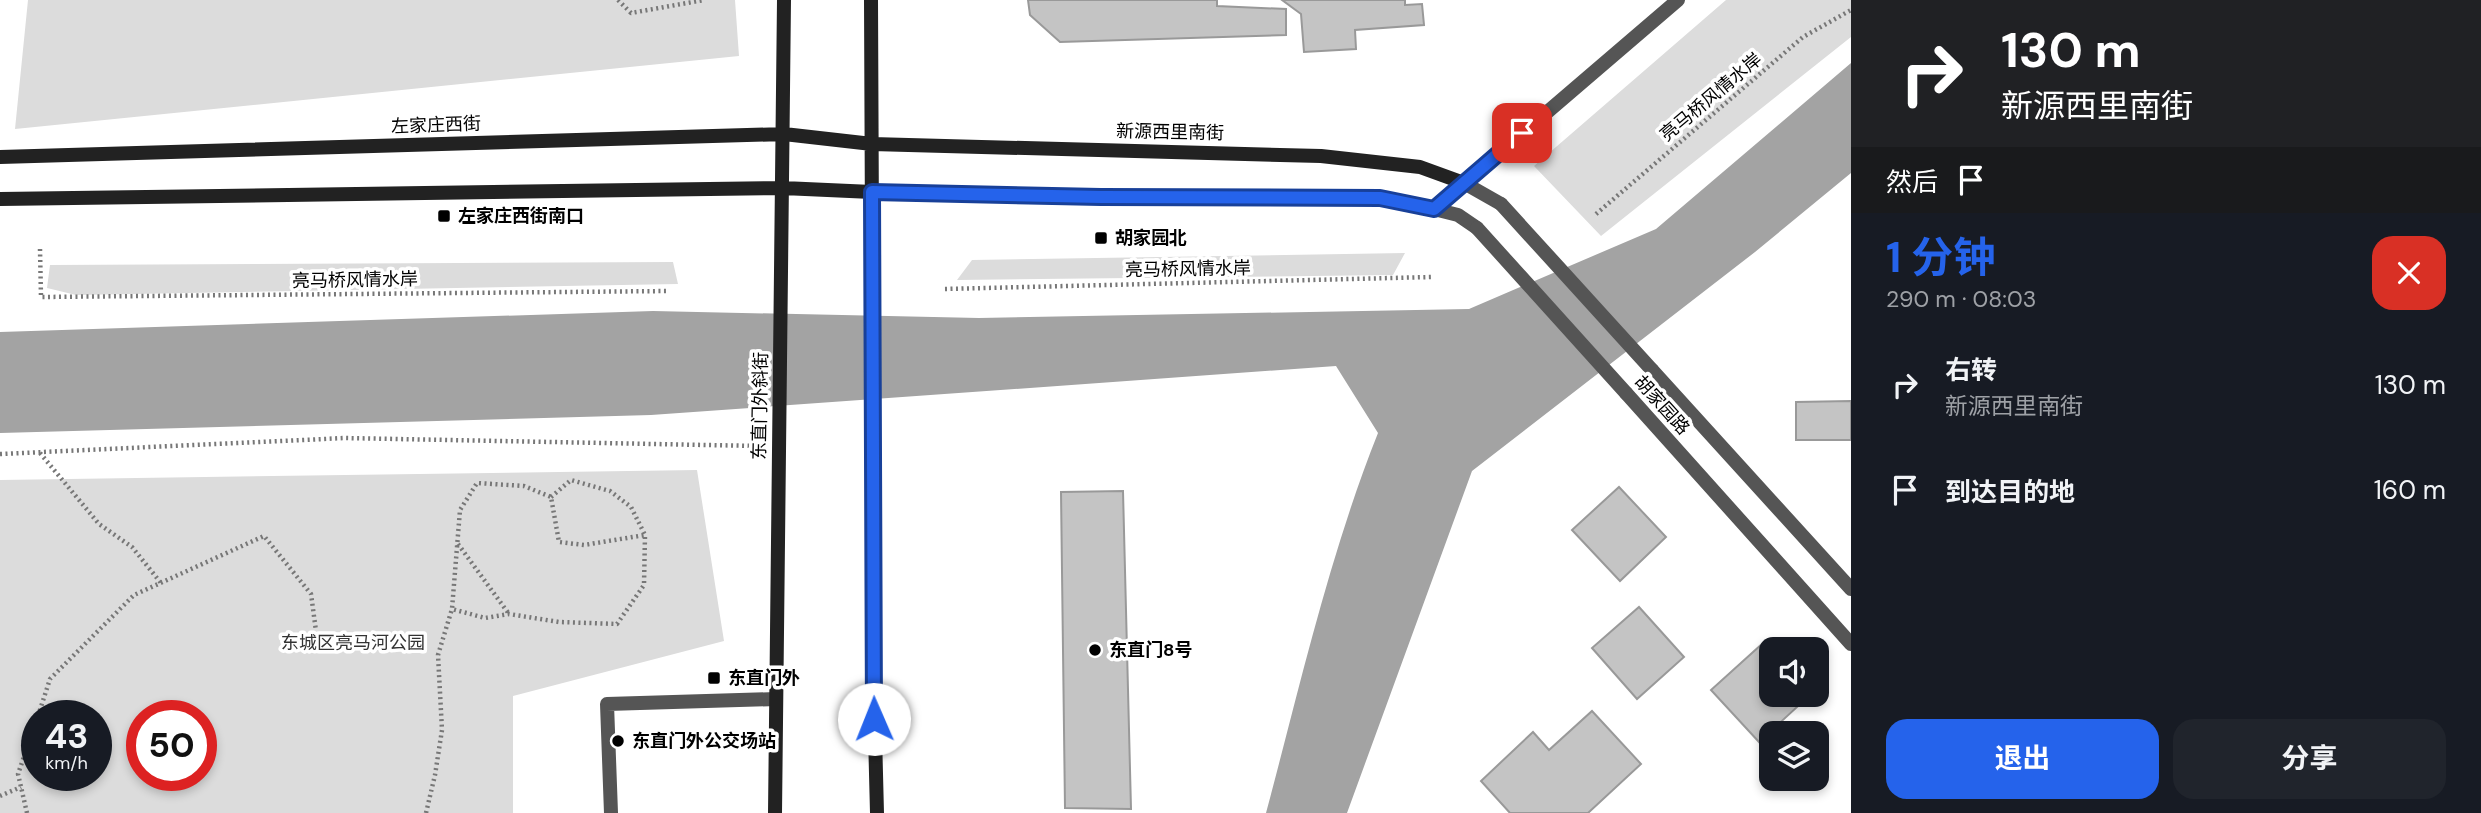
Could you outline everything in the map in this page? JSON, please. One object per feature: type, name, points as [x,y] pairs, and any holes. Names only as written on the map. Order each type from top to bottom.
[{"type":"main road","name":"东直门外斜街","points":[[775,813],[784,0]]},
{"type":"main road","points":[[871,0],[874,695],[877,813]]},
{"type":"main road","name":"左家庄西街","points":[[0,157],[784,134],[872,144]]},
{"type":"main road","name":"新源西里南街","points":[[872,144],[1321,156],[1420,167],[1464,183]]},
{"type":"main road","points":[[0,200],[783,188],[1101,197],[1380,198],[1434,209]]},
{"type":"street","points":[[1434,209],[1678,0]]},
{"type":"street","name":"胡家园路","points":[[1464,183],[1501,204],[1851,589]]},
{"type":"street","name":"胡家园路","points":[[1434,209],[1458,215],[1478,228],[1851,644]]},
{"type":"street","points":[[611,813],[607,704],[776,699]]},
{"type":"path","points":[[618,0],[631,13],[704,0]]},
{"type":"path","name":"亮马桥风情水岸","points":[[1596,214],[1803,37],[1851,10]]},
{"type":"path","name":"亮马桥风情水岸","points":[[40,249],[41,297],[670,291]]},
{"type":"path","name":"亮马桥风情水岸","points":[[945,289],[1432,277]]},
{"type":"path","points":[[0,454],[345,438],[778,446]]},
{"type":"path","points":[[40,453],[99,524],[132,547],[161,583]]},
{"type":"path","points":[[452,608],[485,618],[509,614],[559,622],[617,625],[644,585],[645,535],[631,507],[610,491],[571,480],[551,497]]},
{"type":"path","points":[[426,813],[442,730],[438,655],[452,608],[460,510],[477,483],[524,486],[551,497]]},
{"type":"path","points":[[551,497],[559,542],[584,545],[645,535]]},
{"type":"path","points":[[43,700],[50,679],[134,596],[264,536],[311,594],[316,631]]},
{"type":"path","points":[[457,544],[509,614]]},
{"type":"path","points":[[21,765],[18,774],[27,813]]},
{"type":"path","points":[[0,796],[20,787]]},
{"type":"green space","points":[[28,0],[735,0],[739,56],[15,129]]},
{"type":"green space","points":[[1726,0],[1851,0],[1851,37],[1601,236],[1534,166]]},
{"type":"green space","points":[[1405,253],[1393,275],[957,280],[972,260]]},
{"type":"green space","points":[[673,262],[678,284],[76,295],[47,288],[50,265]]},
{"type":"green space","name":"东城区亮马河公园","points":[[697,470],[724,641],[513,696],[513,813],[0,813],[0,480]]},
{"type":"shaded area","points":[[1851,63],[1851,173],[1755,252],[1472,471],[1347,813],[1266,813],[1330,574],[1378,433],[1336,366],[651,415],[0,433],[0,332],[653,311],[979,318],[1469,309],[1656,229]]},
{"type":"building","points":[[1028,0],[1217,0],[1217,6],[1286,9],[1286,35],[1060,42],[1030,15]]},
{"type":"building","points":[[1282,0],[1405,0],[1405,5],[1422,4],[1424,25],[1355,30],[1356,49],[1304,52],[1301,14]]},
{"type":"building","points":[[1851,401],[1851,440],[1796,440],[1796,402]]},
{"type":"building","points":[[1619,487],[1666,537],[1620,581],[1572,530]]},
{"type":"building","name":"东直门8号","points":[[1123,491],[1131,809],[1065,808],[1061,492]]},
{"type":"building","points":[[1639,607],[1684,657],[1637,699],[1592,648]]},
{"type":"building","points":[[1759,647],[1759,707],[1797,707],[1782,721],[1759,721],[1759,742],[1711,690]]},
{"type":"building","points":[[1592,711],[1641,764],[1588,813],[1510,813],[1481,781],[1533,732],[1549,750]]},
{"type":"place","name":"左家庄西街南口","points":[[444,216]]},
{"type":"place","name":"胡家园北","points":[[1101,238]]},
{"type":"place","name":"东直门8号","points":[[1095,650]]},
{"type":"place","name":"东直门外","points":[[714,678]]},
{"type":"place","name":"东直门外公交场站","points":[[618,741]]},
{"type":"route","points":[[874,719],[872,192],[1101,197],[1380,198],[1434,209],[1522,133]]}]
